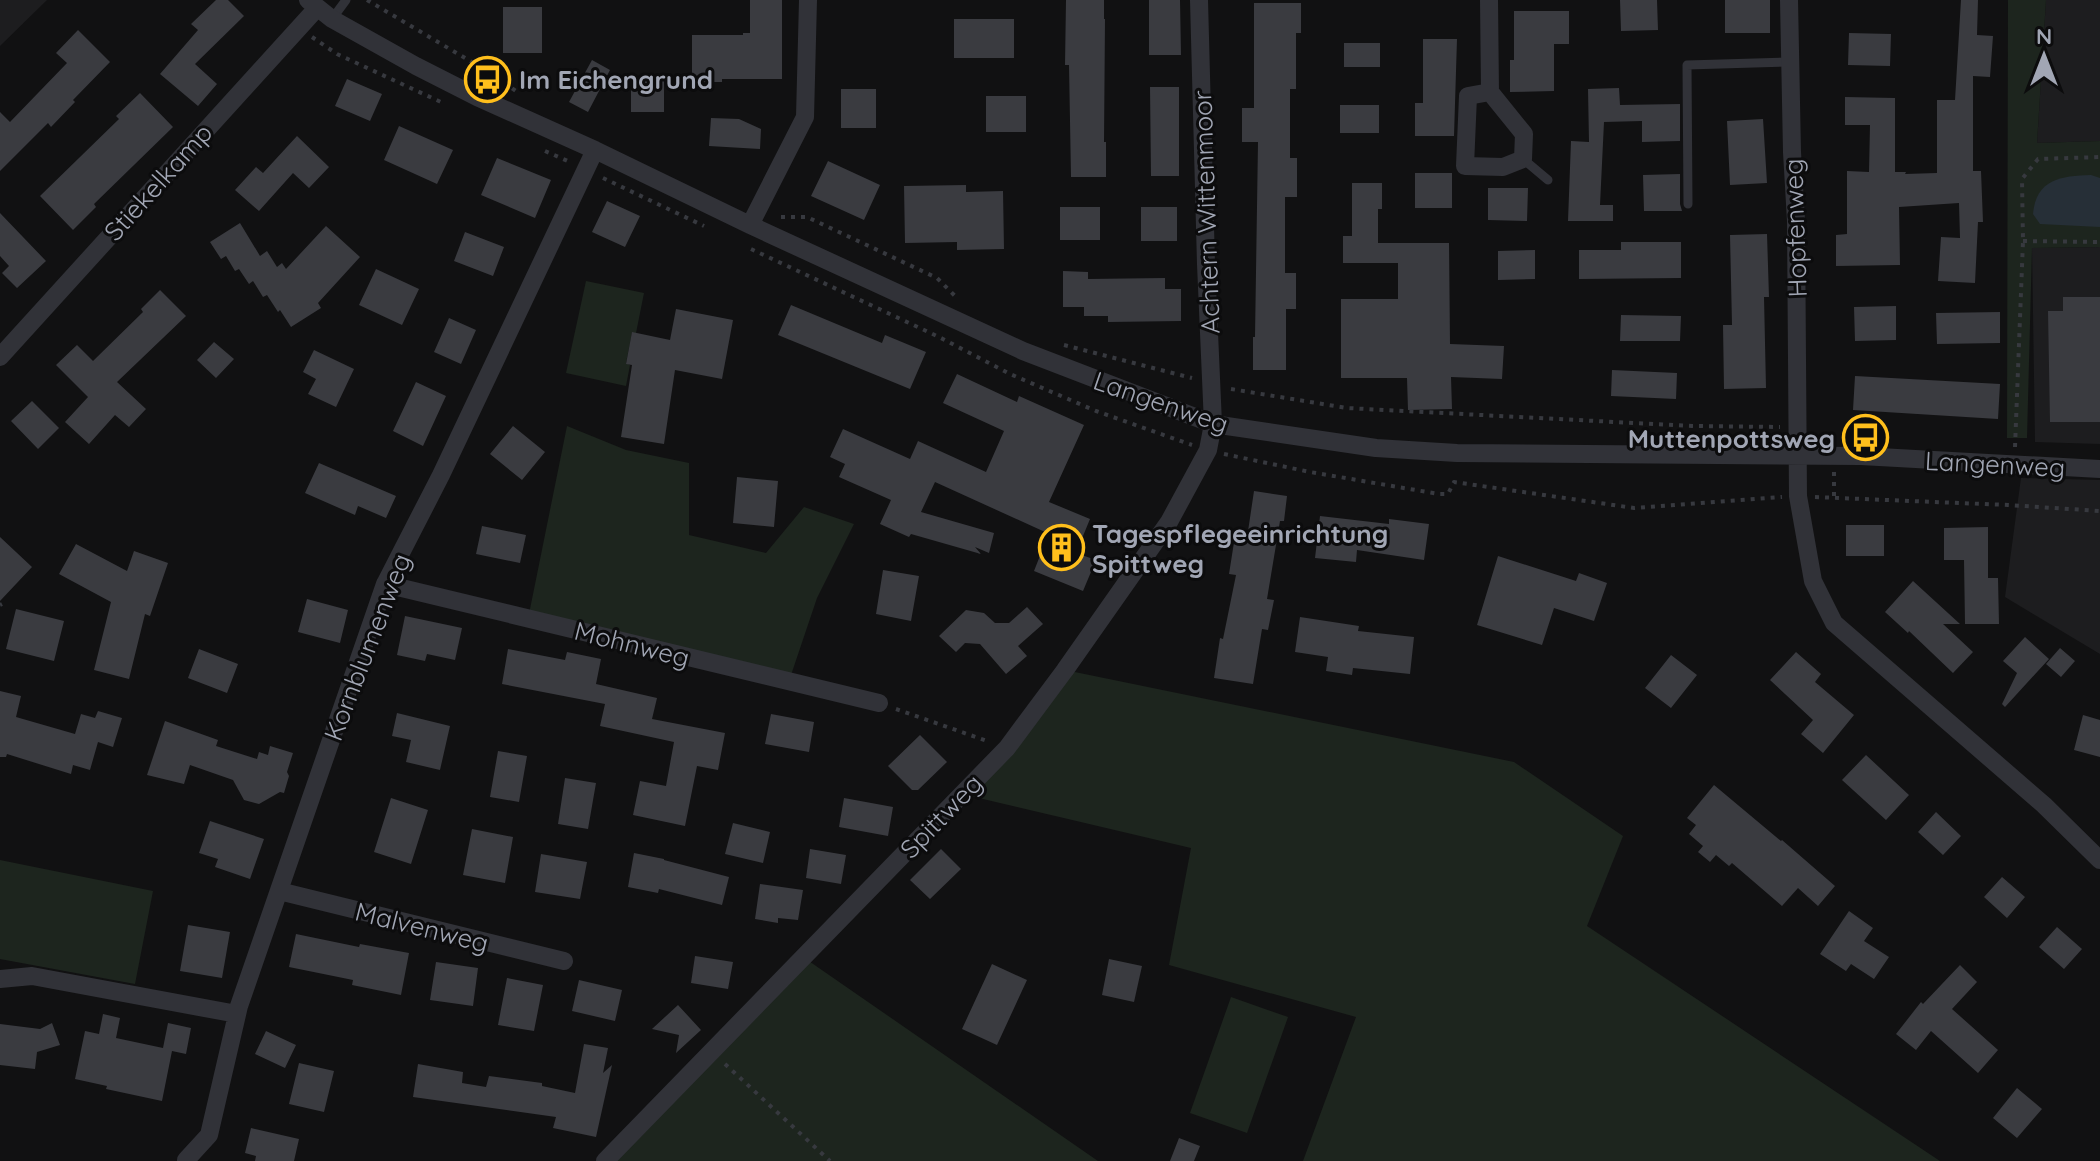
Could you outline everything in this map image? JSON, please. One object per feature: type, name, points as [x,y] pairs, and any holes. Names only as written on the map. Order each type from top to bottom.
[{"type":"street","points":[[754,218],[805,117],[808,0]]},
{"type":"street","name":"Achtern Wittenmoor","points":[[1199,0],[1213,424]]},
{"type":"street","points":[[1489,0],[1490,92],[1524,134],[1523,159],[1503,167],[1465,166],[1468,96],[1490,92]]},
{"type":"street","name":"Hopfenweg","points":[[1789,0],[1796,221],[1798,455]]},
{"type":"street","name":"Stiekelkamp","points":[[0,357],[319,9]]},
{"type":"street","name":"Langenweg","points":[[319,9],[416,66],[477,97],[754,218],[1023,351],[1213,424],[1376,448],[1443,452],[1861,456],[2100,469]]},
{"type":"street","name":"Kornblumenweg","points":[[186,1160],[209,1135],[237,1014],[385,584],[595,150]]},
{"type":"street","name":"Spittweg","points":[[605,1161],[1007,748],[1169,522],[1208,450],[1213,424]]},
{"type":"street","points":[[1798,455],[1798,496],[1813,581],[1834,623],[2044,805],[2100,860]]},
{"type":"street","name":"Mohnweg","points":[[385,584],[879,703]]},
{"type":"street","name":"Malvenweg","points":[[279,891],[564,961]]},
{"type":"street","points":[[0,979],[32,976],[237,1014]]},
{"type":"lane","points":[[319,9],[346,0]]},
{"type":"lane","points":[[1688,204],[1687,65],[1789,62]]},
{"type":"lane","points":[[1523,159],[1548,180]]},
{"type":"path","points":[[367,0],[492,74],[524,97]]},
{"type":"path","points":[[302,24],[312,37],[337,54],[448,105]]},
{"type":"path","points":[[545,150],[713,230]]},
{"type":"path","points":[[2015,465],[2023,241],[2022,179],[2038,159],[2100,157]]},
{"type":"path","points":[[754,218],[807,217],[937,278],[956,298],[969,305]]},
{"type":"path","points":[[2023,241],[2100,242]]},
{"type":"path","points":[[741,244],[939,337],[1010,374]]},
{"type":"path","points":[[1058,343],[1240,391],[1347,408],[1692,426],[1798,427]]},
{"type":"path","points":[[1834,472],[1834,498]]},
{"type":"path","points":[[1798,496],[2100,511]]},
{"type":"path","points":[[879,703],[1007,748]]},
{"type":"path","points":[[711,1051],[830,1161]]},
{"type":"shaded area","points":[[0,0],[47,0],[0,46]]},
{"type":"shaded area","points":[[2008,0],[2046,0],[2037,143],[2100,141],[2100,247],[2032,248],[2027,438],[2007,438]]},
{"type":"shaded area","points":[[2046,0],[2100,0],[2100,141],[2037,143]]},
{"type":"shaded area","points":[[2091,175],[2100,178],[2100,227],[2040,224],[2033,214],[2039,193],[2045,187],[2060,179]]},
{"type":"shaded area","points":[[2100,247],[2100,444],[2035,442],[2032,248]]},
{"type":"shaded area","points":[[586,281],[644,293],[626,363],[630,365],[626,386],[566,373]]},
{"type":"shaded area","points":[[567,426],[626,450],[689,463],[689,535],[766,553],[804,507],[854,524],[817,598],[789,681],[528,619]]},
{"type":"shaded area","points":[[2021,478],[2100,480],[2100,654],[2005,597]]},
{"type":"shaded area","points":[[1065,670],[1514,762],[1623,836],[1587,926],[1940,1161],[1303,1161],[1356,1017],[1169,965],[1191,848],[962,794]]},
{"type":"shaded area","points":[[0,860],[153,891],[135,984],[0,959]]},
{"type":"shaded area","points":[[803,957],[1098,1161],[605,1161]]},
{"type":"shaded area","points":[[1231,997],[1288,1017],[1247,1133],[1190,1113]]},
{"type":"building","points":[[216,0],[228,0],[244,16],[195,64],[217,84],[198,106],[160,74],[198,30],[191,24]]},
{"type":"building","points":[[750,0],[782,0],[782,79],[692,82],[692,35],[750,33]]},
{"type":"building","points":[[1066,0],[1104,0],[1106,177],[1071,177],[1069,65],[1065,65]]},
{"type":"building","points":[[1149,0],[1180,0],[1181,55],[1149,55]]},
{"type":"building","points":[[1620,0],[1657,0],[1658,30],[1621,31]]},
{"type":"building","points":[[1725,0],[1770,0],[1770,33],[1725,33]]},
{"type":"building","points":[[1961,0],[1978,0],[1977,35],[1993,36],[1990,77],[1973,76],[1973,171],[1981,171],[1983,222],[1978,222],[1975,283],[1938,281],[1941,237],[1960,238],[1959,203],[1899,207],[1900,265],[1836,266],[1836,235],[1847,234],[1847,171],[1869,172],[1870,125],[1845,125],[1845,97],[1895,98],[1895,172],[1937,173],[1937,100],[1955,100]]},
{"type":"building","points":[[1254,3],[1301,3],[1301,33],[1296,33],[1296,89],[1290,89],[1290,158],[1297,158],[1297,197],[1285,197],[1285,273],[1296,273],[1296,309],[1286,309],[1286,370],[1253,370],[1258,142],[1242,142],[1242,108],[1254,108]]},
{"type":"building","points":[[503,7],[542,7],[542,53],[503,53]]},
{"type":"building","points":[[1514,11],[1569,11],[1569,44],[1554,44],[1554,91],[1510,92],[1510,60],[1514,60]]},
{"type":"building","points":[[954,19],[1014,19],[1014,58],[954,58]]},
{"type":"building","points":[[78,30],[110,62],[51,127],[48,123],[0,171],[0,112],[10,122],[67,63],[56,53]]},
{"type":"building","points":[[1849,33],[1891,34],[1890,66],[1848,65]]},
{"type":"building","points":[[1423,39],[1457,39],[1454,136],[1415,136],[1415,103],[1423,103]]},
{"type":"building","points":[[1344,43],[1380,43],[1380,67],[1344,67]]},
{"type":"building","points":[[592,60],[610,70],[588,112],[569,102]]},
{"type":"building","points":[[347,79],[382,94],[370,121],[335,106]]},
{"type":"building","points":[[631,80],[664,80],[664,112],[631,112]]},
{"type":"building","points":[[1150,87],[1179,87],[1179,176],[1151,176]]},
{"type":"building","points":[[1619,88],[1620,105],[1680,104],[1680,141],[1642,142],[1642,121],[1604,122],[1600,205],[1613,205],[1613,221],[1568,221],[1571,141],[1589,142],[1588,89]]},
{"type":"building","points":[[841,89],[876,89],[876,128],[841,128]]},
{"type":"building","points":[[140,93],[173,127],[94,204],[96,207],[73,230],[40,196],[119,119],[116,116]]},
{"type":"building","points":[[986,96],[1026,96],[1026,132],[986,132]]},
{"type":"building","points":[[1340,105],[1379,105],[1379,133],[1340,133]]},
{"type":"building","points":[[711,118],[739,119],[761,129],[760,149],[709,146]]},
{"type":"building","points":[[1763,119],[1767,183],[1730,185],[1727,121]]},
{"type":"building","points":[[399,126],[453,150],[437,184],[384,160]]},
{"type":"building","points":[[297,136],[329,167],[309,188],[293,173],[259,211],[235,190],[256,167],[263,173]]},
{"type":"building","points":[[497,158],[551,180],[535,218],[481,195]]},
{"type":"building","points":[[828,161],[880,185],[864,220],[811,196]]},
{"type":"building","points":[[1415,173],[1452,173],[1452,208],[1415,208]]},
{"type":"building","points":[[1680,174],[1682,211],[1644,211],[1643,175]]},
{"type":"building","points":[[1352,183],[1382,183],[1378,243],[1449,243],[1450,344],[1504,346],[1502,379],[1451,377],[1452,409],[1408,410],[1407,378],[1341,378],[1341,299],[1398,299],[1398,263],[1343,263],[1343,236],[1352,236]]},
{"type":"building","points":[[966,185],[966,192],[1003,191],[1004,249],[957,250],[957,242],[905,243],[904,186]]},
{"type":"building","points":[[1488,188],[1528,188],[1527,221],[1488,220]]},
{"type":"building","points":[[607,201],[640,216],[625,247],[592,232]]},
{"type":"building","points":[[1060,207],[1100,207],[1100,240],[1060,240]]},
{"type":"building","points":[[1141,207],[1177,207],[1177,241],[1141,241]]},
{"type":"building","points":[[0,213],[46,261],[17,288],[2,273],[9,266],[0,256]]},
{"type":"building","points":[[240,223],[260,256],[267,251],[277,267],[282,263],[286,269],[326,226],[360,257],[318,303],[321,308],[291,327],[267,295],[263,297],[253,281],[249,284],[239,269],[235,271],[226,256],[221,259],[210,242]]},
{"type":"building","points":[[465,232],[504,247],[493,276],[454,261]]},
{"type":"building","points":[[1767,234],[1769,297],[1764,297],[1766,388],[1724,389],[1723,325],[1732,325],[1730,235]]},
{"type":"building","points":[[1621,242],[1681,242],[1681,278],[1579,279],[1579,250],[1621,250]]},
{"type":"building","points":[[1535,250],[1535,279],[1498,280],[1498,251]]},
{"type":"building","points":[[376,269],[419,289],[402,325],[359,305]]},
{"type":"building","points":[[1063,271],[1088,272],[1088,279],[1165,278],[1165,289],[1181,289],[1181,321],[1108,322],[1108,316],[1084,316],[1084,307],[1063,307]]},
{"type":"building","points":[[160,290],[186,316],[117,382],[146,409],[129,427],[115,415],[89,444],[65,422],[88,397],[56,365],[77,345],[93,361],[143,312],[141,309]]},
{"type":"building","points":[[2063,297],[2100,297],[2100,422],[2050,422],[2048,311],[2063,311]]},
{"type":"building","points":[[791,305],[882,343],[885,335],[926,352],[910,389],[778,335]]},
{"type":"building","points":[[1896,306],[1896,340],[1855,341],[1854,307]]},
{"type":"building","points":[[676,309],[733,320],[722,379],[675,370],[664,444],[621,437],[632,365],[626,364],[632,332],[670,340]]},
{"type":"building","points":[[2000,312],[2000,343],[1937,344],[1936,313]]},
{"type":"building","points":[[1621,315],[1681,316],[1680,341],[1620,341]]},
{"type":"building","points":[[449,318],[476,330],[461,364],[434,352]]},
{"type":"building","points":[[214,342],[234,359],[216,378],[197,360]]},
{"type":"building","points":[[314,350],[354,369],[336,407],[308,394],[316,379],[303,372]]},
{"type":"building","points":[[1612,370],[1677,373],[1676,399],[1611,396]]},
{"type":"building","points":[[957,374],[1017,402],[1019,396],[1084,425],[1049,502],[1090,519],[1076,553],[1096,560],[1083,591],[1034,571],[1045,543],[1042,541],[1045,532],[935,482],[921,512],[994,533],[989,553],[975,547],[981,554],[911,534],[909,537],[880,524],[891,500],[839,477],[845,464],[830,457],[843,429],[910,459],[918,441],[986,472],[1004,431],[943,403]]},
{"type":"building","points":[[1855,376],[2000,384],[1998,419],[1853,410]]},
{"type":"building","points":[[416,382],[446,396],[423,446],[393,431]]},
{"type":"building","points":[[32,401],[59,428],[38,449],[11,421]]},
{"type":"building","points":[[513,426],[545,452],[522,480],[490,454]]},
{"type":"building","points":[[319,463],[396,496],[386,518],[358,506],[355,515],[305,493]]},
{"type":"building","points":[[737,477],[778,481],[774,527],[733,523]]},
{"type":"building","points":[[1254,491],[1287,496],[1267,599],[1274,600],[1268,630],[1262,629],[1253,684],[1214,678],[1220,638],[1223,639],[1236,575],[1229,574],[1235,536],[1247,538]]},
{"type":"building","points":[[1320,516],[1389,524],[1389,519],[1429,524],[1424,560],[1357,550],[1356,562],[1315,558]]},
{"type":"building","points":[[1846,525],[1884,525],[1884,556],[1846,556]]},
{"type":"building","points":[[482,526],[526,535],[520,563],[476,554]]},
{"type":"building","points":[[1988,527],[1988,578],[1998,578],[1999,624],[1965,624],[1964,560],[1944,560],[1944,528]]},
{"type":"building","points":[[0,537],[32,567],[0,601]]},
{"type":"building","points":[[76,544],[127,571],[134,551],[168,563],[150,616],[145,614],[129,679],[94,670],[111,602],[59,574]]},
{"type":"building","points":[[1498,556],[1576,581],[1579,573],[1607,583],[1594,621],[1554,608],[1542,645],[1477,625]]},
{"type":"building","points":[[883,570],[919,576],[911,621],[876,614]]},
{"type":"building","points":[[1913,581],[1960,624],[1943,624],[1973,652],[1953,673],[1885,612]]},
{"type":"building","points":[[307,599],[348,610],[340,643],[298,632]]},
{"type":"building","points":[[1027,607],[1043,624],[1018,646],[1027,656],[1006,674],[980,644],[965,643],[956,652],[939,636],[966,610],[984,613],[995,623],[1009,623]]},
{"type":"building","points":[[16,609],[64,621],[54,661],[6,649]]},
{"type":"building","points":[[405,616],[462,628],[455,660],[427,654],[425,661],[397,655]]},
{"type":"building","points":[[1300,617],[1359,626],[1358,631],[1414,637],[1410,674],[1353,668],[1352,675],[1326,671],[1328,657],[1295,652]]},
{"type":"building","points":[[2025,637],[2049,659],[2005,707],[2002,704],[2017,673],[2003,661]]},
{"type":"building","points":[[2060,648],[2075,661],[2061,677],[2046,664]]},
{"type":"building","points":[[199,649],[238,664],[227,693],[188,678]]},
{"type":"building","points":[[508,649],[565,660],[567,652],[601,659],[596,684],[657,698],[652,719],[725,733],[718,770],[697,766],[685,826],[633,815],[640,781],[666,786],[674,742],[600,726],[605,704],[502,684]]},
{"type":"building","points":[[1796,652],[1821,674],[1815,682],[1854,715],[1823,753],[1801,734],[1813,720],[1770,680]]},
{"type":"building","points":[[1671,655],[1697,675],[1671,708],[1645,688]]},
{"type":"building","points":[[0,691],[21,696],[16,717],[75,734],[81,714],[95,718],[98,711],[122,718],[113,747],[98,742],[90,770],[73,765],[71,774],[7,754],[0,757]]},
{"type":"building","points":[[397,713],[450,726],[440,770],[406,762],[411,740],[392,736]]},
{"type":"building","points":[[771,714],[814,722],[809,752],[765,744]]},
{"type":"building","points":[[2083,715],[2100,720],[2100,757],[2074,750]]},
{"type":"building","points":[[165,721],[218,740],[216,746],[257,759],[259,752],[268,755],[270,746],[293,753],[284,793],[280,792],[259,804],[244,800],[233,780],[190,765],[184,784],[147,775]]},
{"type":"building","points":[[920,735],[947,762],[918,790],[912,790],[888,766]]},
{"type":"building","points":[[498,751],[527,756],[519,802],[490,797]]},
{"type":"building","points":[[1866,755],[1909,795],[1886,820],[1842,780]]},
{"type":"building","points":[[565,778],[596,783],[588,829],[558,824]]},
{"type":"building","points":[[1714,785],[1835,886],[1818,906],[1798,888],[1782,906],[1732,863],[1729,866],[1716,855],[1710,862],[1698,852],[1703,846],[1689,834],[1696,825],[1687,818]]},
{"type":"building","points":[[391,798],[428,810],[411,864],[374,852]]},
{"type":"building","points":[[844,798],[893,807],[888,836],[839,827]]},
{"type":"building","points":[[1936,812],[1961,836],[1943,855],[1918,832]]},
{"type":"building","points":[[210,821],[264,839],[250,879],[215,867],[218,859],[199,853]]},
{"type":"building","points":[[733,823],[770,832],[763,863],[725,854]]},
{"type":"building","points":[[472,829],[513,837],[505,883],[463,875]]},
{"type":"building","points":[[810,849],[846,855],[841,884],[806,878]]},
{"type":"building","points":[[941,849],[961,869],[930,899],[910,880]]},
{"type":"building","points":[[634,853],[729,877],[722,905],[659,889],[658,893],[628,887]]},
{"type":"building","points":[[541,854],[587,862],[580,899],[535,892]]},
{"type":"building","points":[[2002,877],[2025,897],[2007,918],[1984,897]]},
{"type":"building","points":[[760,884],[803,890],[798,920],[778,918],[778,923],[755,919]]},
{"type":"building","points":[[1849,911],[1873,928],[1864,941],[1889,957],[1874,979],[1851,964],[1846,971],[1820,954]]},
{"type":"building","points":[[188,925],[230,932],[222,978],[180,971]]},
{"type":"building","points":[[2057,927],[2082,949],[2064,969],[2039,947]]},
{"type":"building","points":[[296,934],[409,953],[401,995],[352,985],[353,980],[289,967]]},
{"type":"building","points":[[695,956],[733,962],[728,989],[691,983]]},
{"type":"building","points":[[1109,959],[1142,966],[1134,1002],[1102,995]]},
{"type":"building","points":[[436,962],[478,968],[473,1006],[430,1000]]},
{"type":"building","points":[[992,964],[1027,980],[997,1045],[962,1029]]},
{"type":"building","points":[[1960,965],[1977,982],[1952,1009],[1998,1050],[1978,1073],[1931,1031],[1916,1050],[1896,1034],[1921,1002],[1923,1004]]},
{"type":"building","points":[[507,978],[543,985],[534,1031],[498,1025]]},
{"type":"building","points":[[579,980],[622,990],[615,1021],[572,1011]]},
{"type":"building","points":[[678,1005],[701,1030],[676,1053],[679,1035],[652,1029]]},
{"type":"building","points":[[103,1014],[120,1018],[116,1038],[163,1048],[168,1023],[191,1028],[186,1054],[172,1051],[162,1101],[75,1079],[85,1031],[99,1034]]},
{"type":"building","points":[[52,1023],[60,1045],[37,1052],[35,1069],[0,1065],[0,1024],[40,1029]]},
{"type":"building","points":[[266,1031],[296,1045],[285,1068],[255,1054]]},
{"type":"building","points":[[584,1044],[608,1048],[603,1073],[612,1065],[596,1137],[553,1128],[556,1117],[413,1097],[418,1064],[463,1072],[462,1083],[486,1087],[489,1076],[542,1083],[542,1086],[575,1093]]},
{"type":"building","points":[[299,1063],[334,1071],[324,1112],[289,1104]]},
{"type":"building","points":[[2017,1088],[2042,1109],[2017,1138],[1993,1118]]},
{"type":"building","points":[[251,1128],[299,1139],[294,1161],[255,1161],[256,1156],[245,1153]]},
{"type":"building","points":[[1179,1138],[1200,1146],[1194,1161],[1170,1161]]},
{"type":"place","name":"Im Eichengrund","points":[[488,79]]},
{"type":"place","name":"Muttenpottsweg","points":[[1866,438]]},
{"type":"place","name":"Tagespflegeeinrichtung Spittweg","points":[[1061,548]]}]
